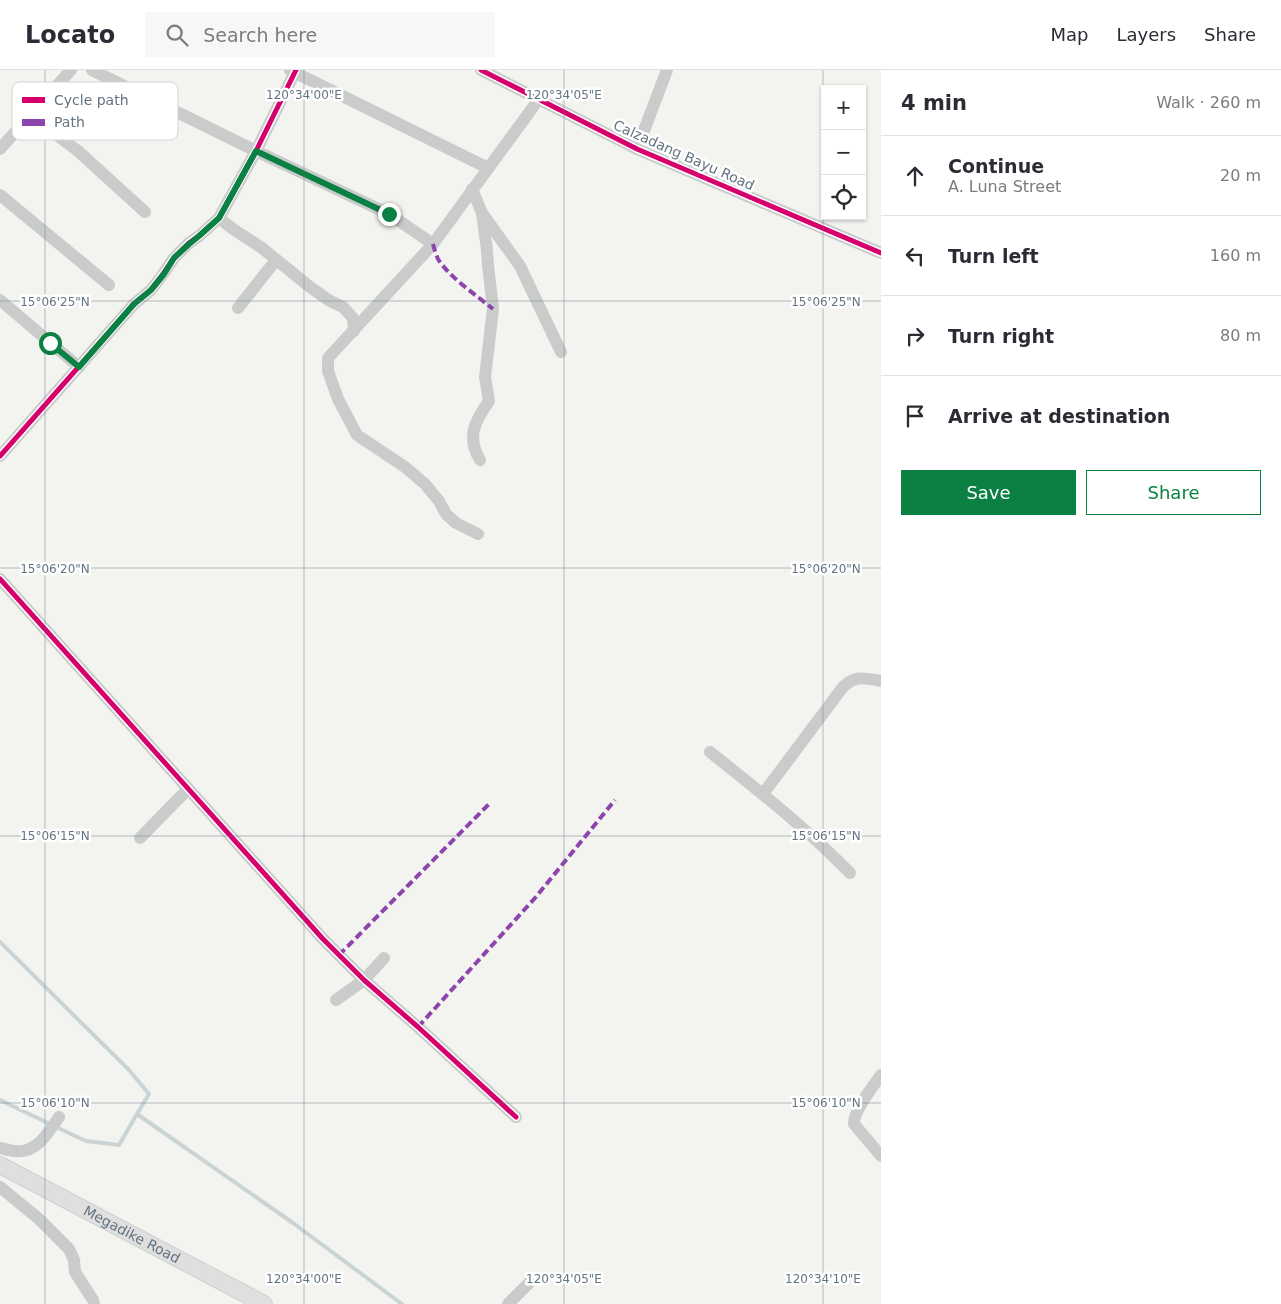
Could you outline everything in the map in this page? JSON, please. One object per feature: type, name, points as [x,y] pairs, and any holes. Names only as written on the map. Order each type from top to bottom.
[{"type":"main road","name":"Megadike Road","points":[[0,1165],[264,1304]]},
{"type":"street","points":[[59,82],[70,70]]},
{"type":"street","points":[[92,70],[116,82]]},
{"type":"street","name":"Calzadang Bayu Road","points":[[481,70],[637,149],[881,253]]},
{"type":"street","points":[[637,149],[667,70]]},
{"type":"street","points":[[0,456],[134,304],[151,290],[174,258],[219,218],[256,151],[294,71],[488,168]]},
{"type":"street","points":[[478,534],[446,514],[439,501],[425,484],[405,467],[357,435],[338,399],[328,371],[328,358],[432,244],[539,99]]},
{"type":"street","points":[[178,112],[389,214],[432,244]]},
{"type":"street","points":[[0,149],[12,136]]},
{"type":"street","points":[[63,140],[145,212]]},
{"type":"street","points":[[472,189],[482,213],[520,266],[561,352]]},
{"type":"street","points":[[0,195],[109,285]]},
{"type":"street","points":[[480,460],[472,441],[477,418],[489,401],[485,377],[492,309],[482,213]]},
{"type":"street","points":[[219,218],[262,248],[310,287],[330,301],[343,307],[353,318],[354,331]]},
{"type":"street","points":[[238,308],[276,260]]},
{"type":"street","points":[[0,300],[79,367]]},
{"type":"street","points":[[0,579],[323,939],[364,980],[516,1117]]},
{"type":"street","points":[[763,794],[843,687],[851,680],[859,678],[881,681]]},
{"type":"street","points":[[710,752],[763,794],[830,852],[850,873]]},
{"type":"street","points":[[140,838],[188,789]]},
{"type":"street","points":[[336,1000],[364,980],[384,958]]},
{"type":"street","points":[[881,1075],[854,1118],[854,1124],[881,1156]]},
{"type":"street","points":[[0,1148],[18,1152],[29,1149],[37,1145],[54,1124]]},
{"type":"street","points":[[0,1187],[39,1219],[69,1249],[74,1260],[76,1272],[94,1304]]},
{"type":"street","points":[[508,1304],[530,1282]]},
{"type":"waterway","points":[[0,942],[129,1070],[149,1094],[137,1114]]},
{"type":"waterway","points":[[0,1100],[50,1124]]},
{"type":"waterway","points":[[56,1127],[86,1141],[119,1145],[137,1114],[293,1223],[402,1304]]},
{"type":"marked path","points":[[433,244],[438,259],[449,273],[493,309]]},
{"type":"marked path","points":[[418,1027],[535,898],[615,800]]},
{"type":"marked path","points":[[339,955],[489,804]]},
{"type":"cycle path","points":[[0,456],[134,304],[151,290],[174,258],[219,218],[256,151],[296,70]]},
{"type":"cycle path","points":[[481,70],[637,149],[881,253]]},
{"type":"cycle path","points":[[0,579],[323,939],[364,980],[516,1117]]},
{"type":"route","points":[[50,343],[79,367],[134,304],[151,290],[174,258],[219,218],[256,151],[389,214]]}]
